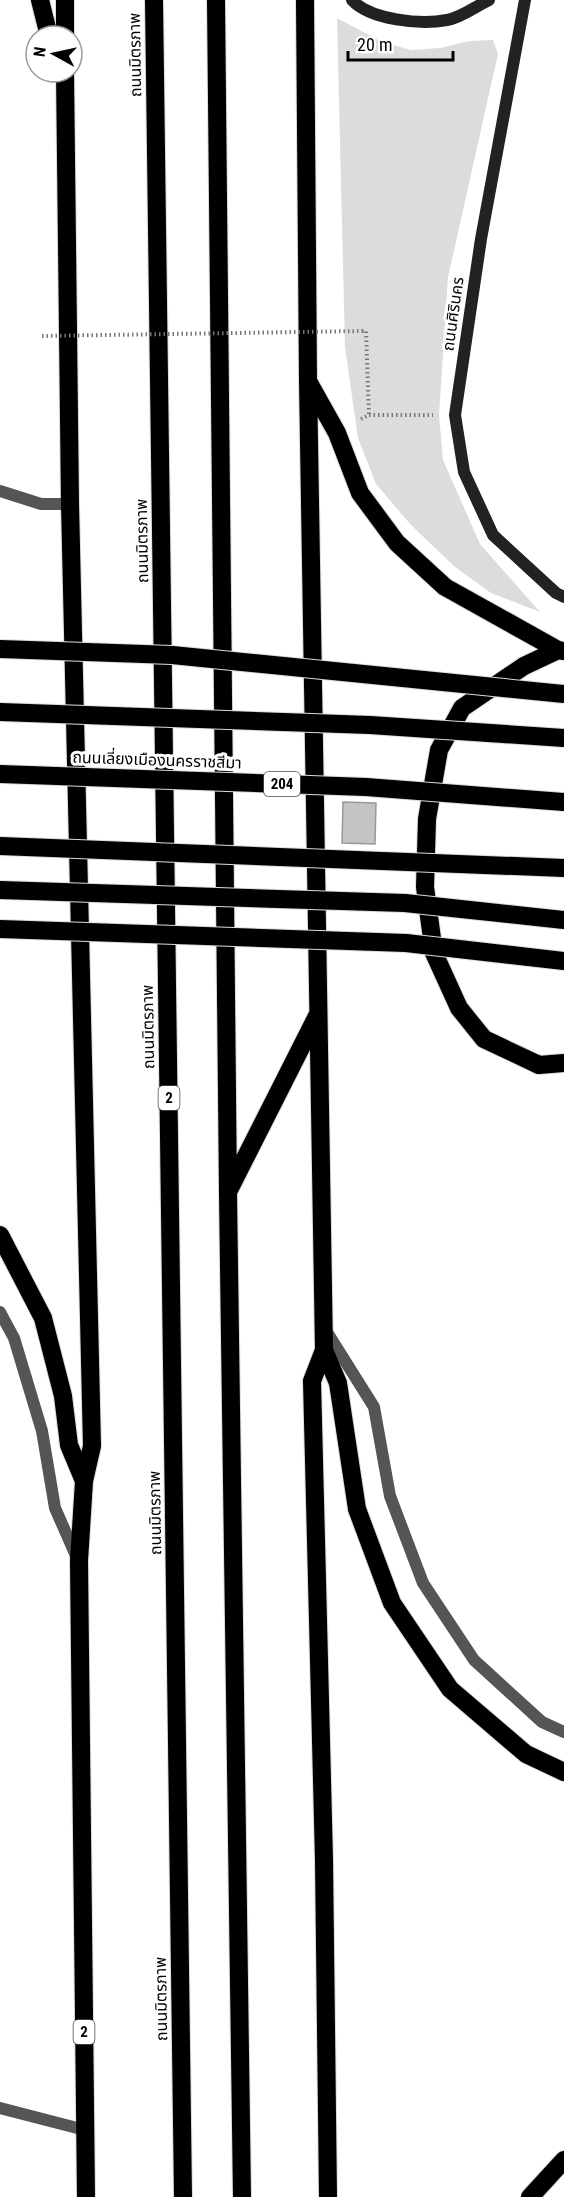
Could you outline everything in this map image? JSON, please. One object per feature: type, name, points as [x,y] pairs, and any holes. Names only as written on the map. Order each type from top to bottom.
[{"type":"highway","points":[[40,0],[46,24]]},
{"type":"highway","points":[[65,0],[65,24]]},
{"type":"highway","name":"ถนนมิตรภาพ","points":[[154,0],[183,2197]]},
{"type":"highway","points":[[216,0],[228,1192],[242,2197]]},
{"type":"highway","points":[[305,0],[308,381],[324,1350],[338,1383],[357,1509],[392,1603],[450,1689],[526,1754],[564,1772]]},
{"type":"highway","points":[[65,84],[70,504],[92,1434],[92,1446],[84,1481],[79,1562]]},
{"type":"highway","points":[[308,381],[337,433],[360,493],[397,543],[445,587],[561,650]]},
{"type":"highway","points":[[0,649],[172,655],[564,694]]},
{"type":"highway","points":[[561,650],[524,666],[462,708],[439,750],[427,819],[425,887],[434,953],[459,1008],[478,1032],[484,1039],[539,1065],[564,1062]]},
{"type":"highway","points":[[0,712],[370,725],[564,738]]},
{"type":"highway","name":"ถนนเลี่ยงเมืองนครราชสีมา","points":[[0,774],[366,787],[564,802]]},
{"type":"highway","points":[[0,846],[564,868]]},
{"type":"highway","points":[[0,890],[405,903],[564,920]]},
{"type":"highway","points":[[0,929],[406,943],[564,961]]},
{"type":"highway","points":[[228,1192],[319,1012]]},
{"type":"highway","points":[[0,1235],[43,1318],[63,1396],[69,1445],[84,1481]]},
{"type":"highway","points":[[324,1350],[312,1381],[324,1860],[328,2197]]},
{"type":"highway","name":"2","points":[[79,1562],[86,2197]]},
{"type":"highway","points":[[530,2197],[564,2160]]},
{"type":"street","points":[[352,0],[359,7],[404,22],[448,20],[489,0]]},
{"type":"street","name":"ถนนศิรินคร","points":[[525,0],[481,239],[455,415],[464,472],[493,535],[556,593],[564,597]]},
{"type":"street","points":[[0,491],[41,504],[70,504]]},
{"type":"street","points":[[0,1312],[14,1338],[42,1431],[55,1508],[79,1562]]},
{"type":"street","points":[[323,1325],[374,1407],[390,1496],[423,1583],[474,1660],[542,1722],[564,1732]]},
{"type":"street","points":[[0,2108],[85,2130]]},
{"type":"path","points":[[42,336],[366,331],[369,414]]},
{"type":"path","points":[[337,433],[369,414],[455,415]]},
{"type":"shaded area","points":[[337,18],[382,42],[411,50],[493,40],[498,54],[448,277],[439,415],[443,460],[480,544],[540,612],[491,593],[455,567],[411,525],[376,484],[358,438],[345,347]]},
{"type":"building","points":[[343,802],[376,803],[375,844],[342,843]]}]
